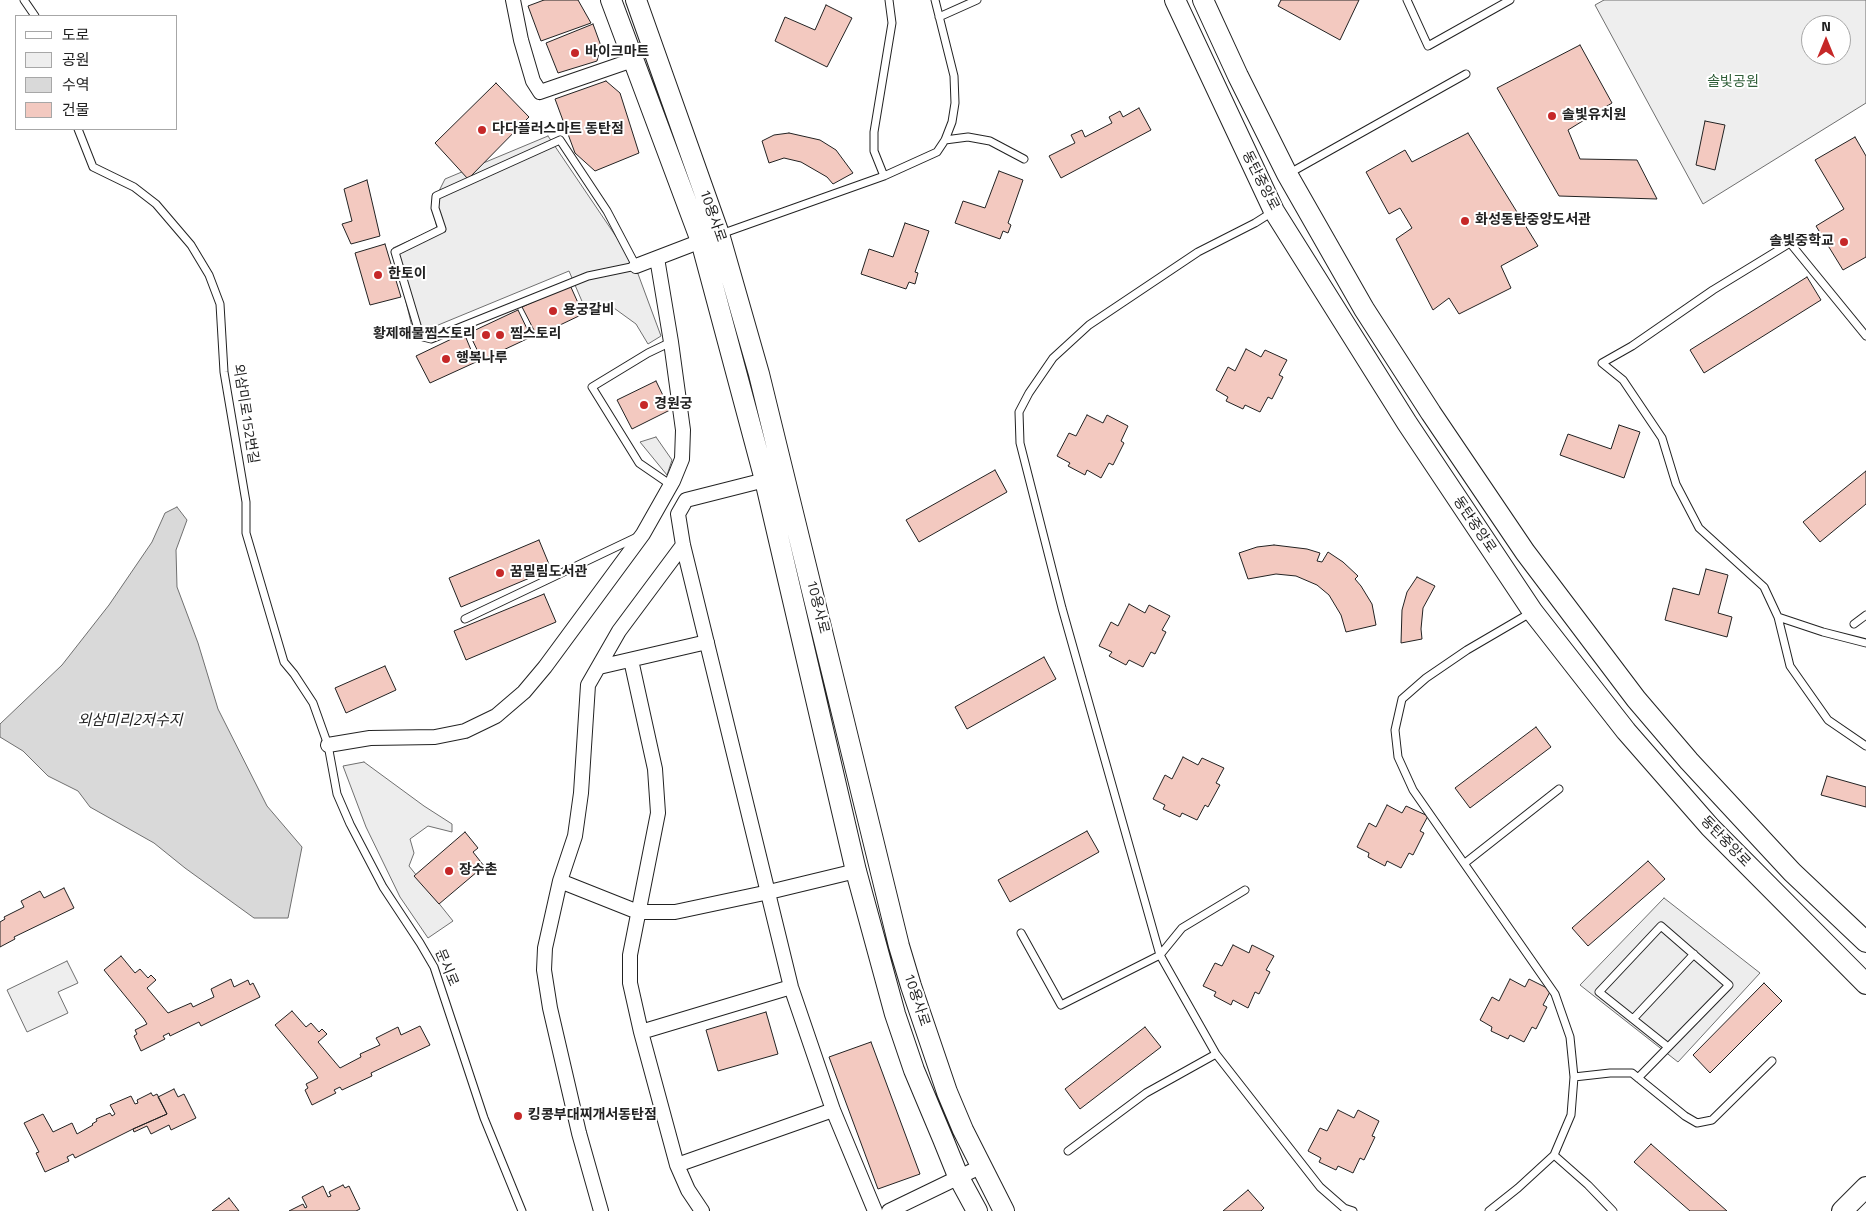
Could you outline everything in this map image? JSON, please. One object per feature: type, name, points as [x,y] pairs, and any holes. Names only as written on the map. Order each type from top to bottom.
[{"type":"street","points":[[513,0],[520,40],[532,81],[540,92],[632,60]]},
{"type":"street","name":"10용사로","points":[[611,0],[632,60],[710,237],[856,870],[895,1014],[914,1070],[958,1176],[977,1211]]},
{"type":"street","name":"10용사로","points":[[636,0],[710,237],[764,392],[911,986],[962,1130],[1004,1211]]},
{"type":"street","name":"동탄중앙로","points":[[1175,0],[1274,211],[1407,423],[1533,612],[1620,723],[1710,828],[1866,984]]},
{"type":"street","name":"동탄중앙로","points":[[1203,0],[1238,76],[1288,174],[1364,309],[1525,552],[1636,699],[1689,761],[1792,872],[1866,942]]},
{"type":"street","points":[[636,266],[710,237]]},
{"type":"street","points":[[328,746],[370,738],[435,737],[465,731],[496,716],[524,692],[545,667],[644,534],[671,485],[682,459],[683,430],[671,342],[656,258]]},
{"type":"street","points":[[765,480],[686,500],[678,514],[683,544],[792,987],[833,1110],[875,1211]]},
{"type":"street","points":[[601,1211],[578,1133],[546,989],[545,948],[560,881],[575,836],[581,792],[588,685],[619,632],[683,544]]},
{"type":"street","points":[[599,667],[707,642]]},
{"type":"street","points":[[631,660],[656,769],[658,813],[630,955],[630,983],[641,1032],[677,1165],[688,1190],[702,1211]]},
{"type":"street","points":[[560,881],[638,912],[675,912],[768,892],[856,870]]},
{"type":"street","points":[[641,1032],[792,987]]},
{"type":"street","points":[[677,1165],[833,1110]]},
{"type":"street","points":[[889,1211],[980,1167]]},
{"type":"street","points":[[1842,1211],[1866,1187]]},
{"type":"lane","points":[[24,0],[35,15]]},
{"type":"lane","points":[[884,176],[874,151],[874,132],[892,23],[889,0]]},
{"type":"lane","points":[[710,237],[884,176],[937,152],[945,140],[952,122],[954,76],[935,0]]},
{"type":"lane","points":[[939,18],[977,0]]},
{"type":"lane","points":[[1407,0],[1428,46],[1510,0]]},
{"type":"lane","points":[[1288,174],[1466,74]]},
{"type":"lane","name":"외삼미로152번길","points":[[78,130],[93,167],[134,187],[156,204],[191,245],[210,276],[220,304],[224,372],[246,502],[246,533],[284,662],[313,703],[328,746]]},
{"type":"lane","points":[[945,140],[968,137],[990,142],[1024,159]]},
{"type":"lane","points":[[560,140],[607,211],[636,266],[588,276],[431,339],[423,337],[419,332],[396,252],[442,229],[435,208],[436,196],[560,140]]},
{"type":"lane","points":[[1274,211],[1255,224],[1198,252],[1089,325],[1052,358],[1019,412],[1020,443],[1050,561],[1160,955],[1216,1054],[1320,1187],[1344,1208],[1353,1211]]},
{"type":"lane","points":[[1866,336],[1790,243],[1713,290],[1632,346],[1602,363],[1623,380],[1662,438],[1676,484],[1699,528],[1764,587],[1778,617],[1790,666],[1828,720],[1866,746]]},
{"type":"lane","points":[[671,342],[648,353],[592,387],[639,463],[671,485]]},
{"type":"lane","points":[[466,619],[644,534]]},
{"type":"lane","points":[[1489,1211],[1518,1188],[1554,1155],[1571,1115],[1574,1076],[1570,1037],[1555,994],[1412,790],[1398,757],[1395,730],[1402,699],[1426,678],[1467,650],[1533,612]]},
{"type":"lane","points":[[1854,624],[1866,615]]},
{"type":"lane","points":[[1778,617],[1839,637],[1866,643]]},
{"type":"lane","name":"문시로","points":[[328,746],[337,794],[350,824],[383,887],[420,942],[434,968],[484,1118],[522,1211]]},
{"type":"lane","points":[[1465,863],[1559,789]]},
{"type":"lane","points":[[1021,933],[1061,1005],[1160,955],[1182,928],[1245,890]]},
{"type":"lane","points":[[1638,1078],[1729,985],[1661,926],[1599,992],[1668,1047]]},
{"type":"lane","points":[[1633,1019],[1694,954]]},
{"type":"lane","points":[[1068,1151],[1146,1093],[1216,1054]]},
{"type":"lane","points":[[1574,1076],[1632,1073],[1685,1116],[1697,1123],[1712,1120],[1772,1061]]},
{"type":"lane","points":[[1554,1155],[1588,1185],[1613,1211]]},
{"type":"green space","name":"솔빛공원","points":[[1604,0],[1866,0],[1866,103],[1703,204],[1595,5]]},
{"type":"green space","points":[[67,961],[78,983],[58,992],[68,1013],[27,1032],[7,990]]},
{"type":"shaded area","points":[[548,136],[634,263],[661,336],[648,344],[636,324],[607,303],[587,313],[569,271],[414,335],[393,248],[437,228],[432,205],[445,179]]},
{"type":"shaded area","points":[[656,437],[672,460],[667,475],[640,442]]},
{"type":"shaded area","points":[[364,762],[452,824],[452,832],[428,826],[410,839],[414,853],[409,866],[453,921],[428,938],[400,897],[366,827],[343,766]]},
{"type":"shaded area","points":[[1664,898],[1760,973],[1678,1062],[1580,985]]},
{"type":"water","name":"외삼미리2저수지","points":[[177,507],[187,520],[176,550],[177,587],[198,643],[218,709],[267,806],[302,847],[288,918],[254,918],[154,843],[90,807],[78,791],[48,776],[23,751],[0,737],[0,724],[62,665],[109,605],[152,542],[165,513]]},
{"type":"building","points":[[544,0],[578,0],[591,23],[541,41],[528,6]]},
{"type":"building","points":[[1281,0],[1359,0],[1340,40],[1278,6]]},
{"type":"building","points":[[826,5],[852,18],[827,67],[775,41],[785,17],[815,30]]},
{"type":"building","name":"바이크마트","points":[[593,24],[601,46],[597,61],[558,73],[546,43]]},
{"type":"building","name":"솔빛유치원","points":[[1580,45],[1612,103],[1568,130],[1580,159],[1637,160],[1657,199],[1559,196],[1497,88]]},
{"type":"building","points":[[606,81],[620,93],[639,153],[595,171],[575,153],[555,99]]},
{"type":"building","name":"다다플러스마트 동탄점","points":[[496,83],[529,117],[468,179],[435,143]]},
{"type":"building","points":[[1139,108],[1151,130],[1061,178],[1049,156],[1075,143],[1071,135],[1082,130],[1085,137],[1112,123],[1109,117],[1120,111],[1123,117]]},
{"type":"building","points":[[1705,121],[1725,125],[1715,170],[1696,165]]},
{"type":"building","points":[[789,133],[820,140],[836,150],[853,173],[833,184],[827,177],[801,162],[784,158],[769,163],[762,141],[774,135]]},
{"type":"building","name":"화성동탄중앙도서관","points":[[1468,133],[1538,246],[1501,266],[1511,288],[1459,314],[1449,298],[1433,310],[1396,239],[1412,228],[1400,208],[1389,214],[1366,172],[1405,150],[1412,162]]},
{"type":"building","points":[[1855,137],[1866,156],[1866,257],[1843,270],[1816,226],[1844,209],[1815,160]]},
{"type":"building","points":[[999,171],[1023,180],[1008,223],[1011,225],[1008,233],[1003,231],[1000,239],[955,223],[963,201],[985,208]]},
{"type":"building","points":[[367,180],[380,236],[351,244],[342,224],[352,221],[344,189]]},
{"type":"building","points":[[905,223],[929,231],[915,272],[918,273],[915,284],[909,282],[906,289],[861,274],[869,249],[893,257]]},
{"type":"building","name":"한토이","points":[[385,244],[401,297],[370,305],[355,253]]},
{"type":"building","points":[[1807,277],[1821,300],[1704,373],[1690,350]]},
{"type":"building","name":"용궁갈비","points":[[570,285],[583,314],[537,336],[522,307]]},
{"type":"building","name":"찜스토리","points":[[518,310],[531,337],[482,360],[469,333]]},
{"type":"building","name":"행복나루","points":[[464,333],[476,362],[430,383],[416,356]]},
{"type":"building","points":[[1246,349],[1261,357],[1265,350],[1287,360],[1279,375],[1283,377],[1272,399],[1268,397],[1260,412],[1245,405],[1243,409],[1226,401],[1228,397],[1216,390],[1228,367],[1235,371]]},
{"type":"building","name":"경원궁","points":[[656,381],[670,410],[632,429],[617,400]]},
{"type":"building","points":[[1087,415],[1103,423],[1107,415],[1128,426],[1121,441],[1124,443],[1113,465],[1109,463],[1101,478],[1087,470],[1085,475],[1068,466],[1070,463],[1057,456],[1069,433],[1076,436]]},
{"type":"building","points":[[1619,425],[1640,432],[1624,478],[1560,455],[1568,434],[1611,449]]},
{"type":"building","points":[[995,470],[1007,492],[919,542],[906,520]]},
{"type":"building","points":[[1866,471],[1866,504],[1820,542],[1803,522]]},
{"type":"building","name":"꿈밀림도서관","points":[[539,540],[551,569],[461,607],[449,578]]},
{"type":"building","points":[[1274,545],[1307,549],[1320,553],[1317,561],[1322,562],[1328,552],[1343,562],[1358,576],[1355,579],[1372,604],[1376,625],[1346,632],[1341,615],[1329,595],[1317,585],[1296,576],[1276,574],[1248,579],[1239,553],[1257,547]]},
{"type":"building","points":[[1706,569],[1728,575],[1718,613],[1732,617],[1727,637],[1665,620],[1673,588],[1699,595]]},
{"type":"building","points":[[1417,577],[1435,586],[1423,608],[1422,639],[1401,643],[1402,610],[1407,592]]},
{"type":"building","points":[[544,594],[556,622],[466,660],[454,631]]},
{"type":"building","points":[[1129,604],[1145,613],[1149,605],[1170,616],[1162,630],[1166,632],[1155,654],[1151,652],[1143,667],[1129,660],[1126,665],[1109,656],[1112,652],[1099,646],[1111,622],[1118,626]]},
{"type":"building","points":[[1044,657],[1056,679],[967,729],[955,707]]},
{"type":"building","points":[[385,666],[396,690],[346,713],[335,688]]},
{"type":"building","points":[[1536,727],[1551,747],[1470,808],[1455,788]]},
{"type":"building","points":[[1183,757],[1198,765],[1202,758],[1224,768],[1216,783],[1220,785],[1208,807],[1205,805],[1197,820],[1182,813],[1180,817],[1163,809],[1165,805],[1153,799],[1165,775],[1172,779]]},
{"type":"building","points":[[1827,776],[1866,787],[1866,807],[1821,795]]},
{"type":"building","points":[[1387,805],[1402,813],[1406,806],[1428,816],[1420,831],[1424,833],[1413,855],[1409,853],[1401,868],[1387,861],[1385,866],[1368,857],[1369,853],[1357,847],[1369,823],[1376,827]]},
{"type":"building","points":[[1087,831],[1099,852],[1010,902],[998,880]]},
{"type":"building","name":"장수촌","points":[[465,832],[478,848],[473,852],[484,866],[439,904],[414,876]]},
{"type":"building","points":[[1648,861],[1665,879],[1588,946],[1572,928]]},
{"type":"building","points":[[64,888],[74,908],[14,937],[15,939],[0,947],[0,922],[5,919],[4,917],[24,907],[21,901],[40,891],[44,898]]},
{"type":"building","points":[[1233,945],[1249,953],[1252,945],[1274,956],[1266,970],[1270,972],[1259,994],[1255,992],[1248,1008],[1233,1000],[1231,1005],[1214,996],[1216,992],[1203,986],[1215,963],[1222,966]]},
{"type":"building","points":[[121,956],[135,973],[140,969],[148,978],[151,975],[156,980],[147,988],[168,1013],[191,1003],[193,1007],[214,997],[211,989],[231,979],[234,987],[248,980],[250,985],[253,983],[260,997],[201,1026],[199,1022],[170,1036],[169,1033],[163,1036],[165,1039],[141,1051],[134,1036],[137,1034],[135,1030],[147,1024],[104,970]]},
{"type":"building","points":[[1510,979],[1525,987],[1529,979],[1551,990],[1543,1005],[1547,1007],[1536,1029],[1532,1027],[1524,1042],[1510,1035],[1508,1039],[1491,1031],[1492,1027],[1480,1020],[1492,997],[1499,1001]]},
{"type":"building","points":[[1764,983],[1782,1001],[1710,1073],[1693,1055]]},
{"type":"building","points":[[292,1011],[306,1027],[311,1023],[319,1032],[322,1029],[327,1034],[318,1042],[340,1068],[361,1057],[360,1054],[380,1045],[376,1038],[398,1027],[401,1035],[420,1026],[430,1045],[371,1073],[372,1076],[342,1090],[340,1087],[334,1090],[336,1093],[312,1105],[305,1090],[308,1088],[306,1084],[318,1078],[275,1025]]},
{"type":"building","points":[[766,1012],[778,1054],[718,1071],[706,1030]]},
{"type":"building","points":[[1145,1027],[1161,1047],[1080,1109],[1065,1089]]},
{"type":"building","points":[[871,1042],[920,1174],[878,1189],[829,1057]]},
{"type":"building","points":[[174,1089],[178,1097],[184,1094],[196,1118],[171,1130],[169,1125],[151,1134],[147,1126],[134,1132],[133,1129],[167,1114],[158,1097]]},
{"type":"building","points":[[151,1093],[153,1096],[157,1094],[167,1114],[75,1158],[73,1154],[67,1157],[69,1161],[45,1172],[36,1153],[39,1152],[24,1123],[43,1114],[53,1132],[72,1123],[77,1134],[93,1125],[97,1121],[96,1119],[110,1113],[112,1116],[115,1114],[110,1105],[131,1096],[135,1104],[138,1103],[137,1100]]},
{"type":"building","points":[[1338,1110],[1354,1118],[1358,1110],[1379,1121],[1372,1136],[1375,1137],[1364,1160],[1360,1158],[1353,1173],[1338,1166],[1336,1170],[1319,1162],[1321,1158],[1308,1151],[1320,1128],[1327,1131]]},
{"type":"building","points":[[1651,1144],[1727,1211],[1690,1211],[1634,1162]]},
{"type":"building","points":[[343,1185],[345,1188],[349,1186],[360,1209],[356,1211],[289,1211],[303,1204],[305,1208],[307,1207],[302,1197],[323,1186],[328,1197],[331,1196],[329,1192]]},
{"type":"building","points":[[1248,1190],[1264,1208],[1261,1211],[1223,1211]]},
{"type":"building","points":[[229,1198],[239,1211],[212,1211]]},
{"type":"place","name":"바이크마트","points":[[575,53]]},
{"type":"place","name":"솔빛유치원","points":[[1552,116]]},
{"type":"place","name":"다다플러스마트 동탄점","points":[[482,130]]},
{"type":"place","name":"화성동탄중앙도서관","points":[[1465,221]]},
{"type":"place","name":"솔빛중학교","points":[[1844,242]]},
{"type":"place","name":"한토이","points":[[378,275]]},
{"type":"place","name":"용궁갈비","points":[[553,311]]},
{"type":"place","name":"황제해물찜스토리","points":[[486,335]]},
{"type":"place","name":"찜스토리","points":[[500,335]]},
{"type":"place","name":"행복나루","points":[[446,359]]},
{"type":"place","name":"경원궁","points":[[644,405]]},
{"type":"place","name":"꿈밀림도서관","points":[[500,573]]},
{"type":"place","name":"장수촌","points":[[449,871]]},
{"type":"place","name":"킹콩부대찌개서동탄점","points":[[518,1116]]}]
